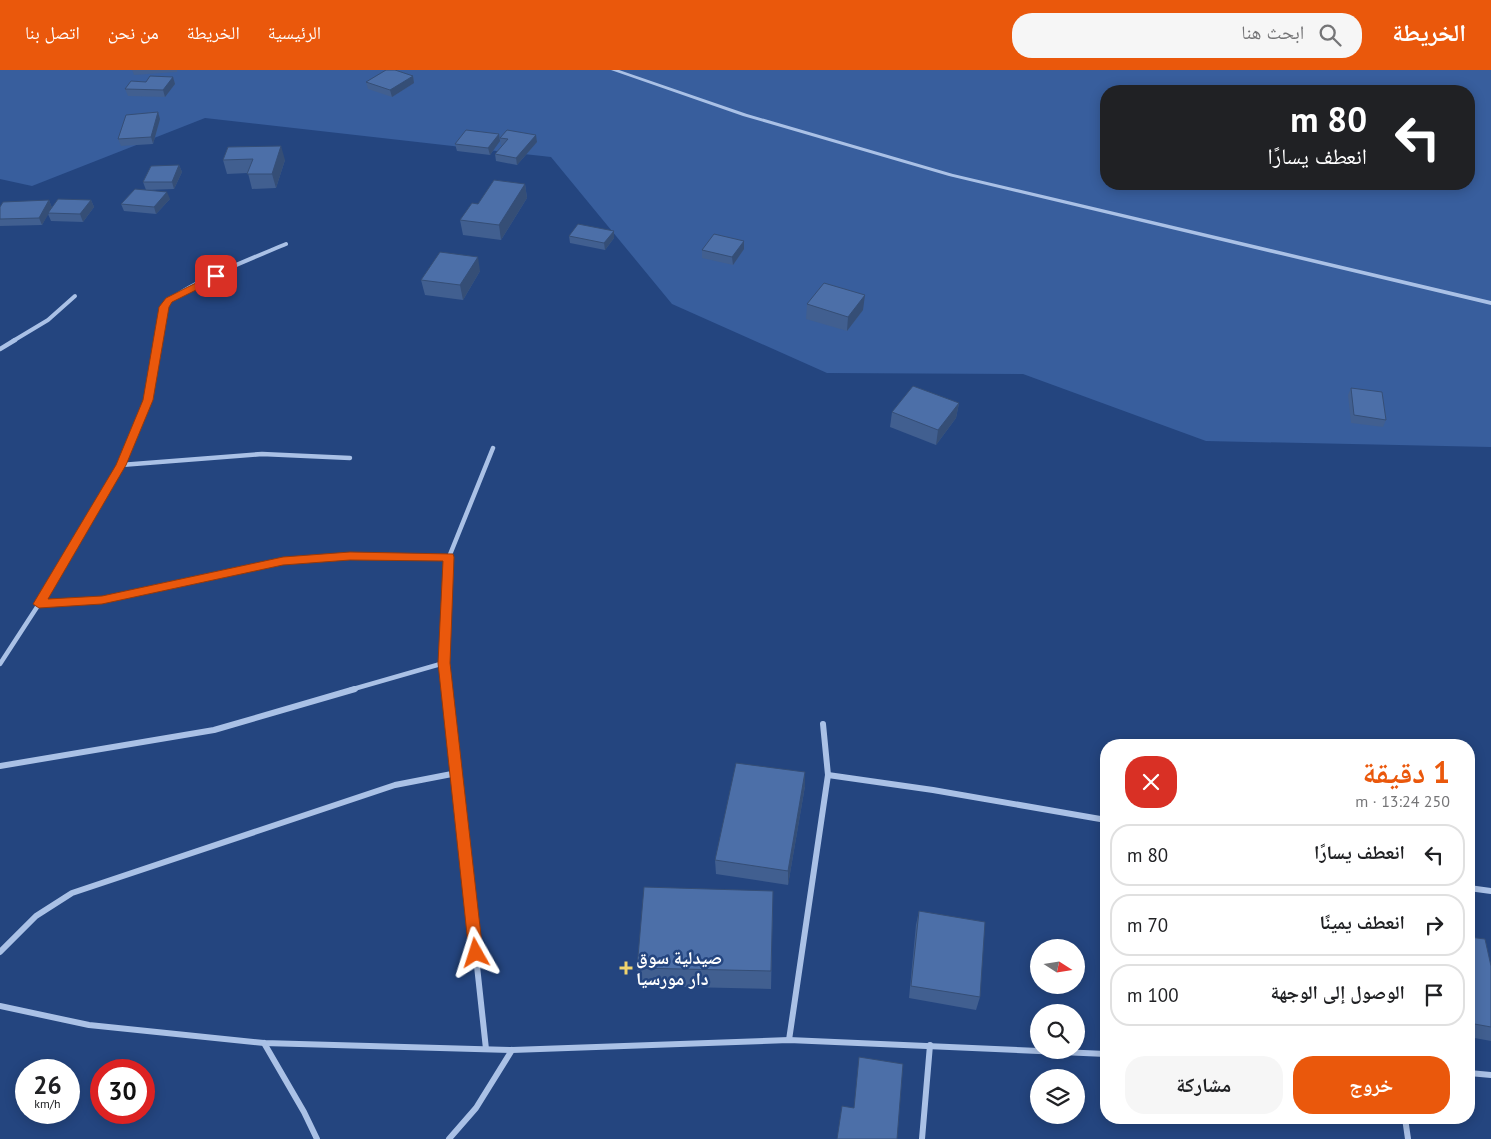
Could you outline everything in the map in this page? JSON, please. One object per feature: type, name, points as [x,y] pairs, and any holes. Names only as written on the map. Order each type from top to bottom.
[{"type":"street","points":[[614,70],[744,115],[951,175],[1491,303]]},
{"type":"street","points":[[0,664],[39,604],[121,465],[148,400],[164,307],[169,300],[286,244]]},
{"type":"street","points":[[0,348],[48,320],[75,296]]},
{"type":"street","points":[[486,1050],[444,663],[449,557],[493,448]]},
{"type":"street","points":[[121,465],[262,454],[350,458]]},
{"type":"street","points":[[39,604],[102,600],[283,561],[350,556],[449,557]]},
{"type":"street","points":[[0,766],[214,730],[444,663]]},
{"type":"street","points":[[789,1040],[828,775],[823,724]]},
{"type":"street","points":[[0,952],[36,916],[72,893],[395,784],[457,773]]},
{"type":"street","points":[[828,775],[933,790],[1100,819]]},
{"type":"street","points":[[1475,889],[1491,892]]},
{"type":"street","points":[[0,1006],[89,1025],[264,1043],[512,1050],[789,1040],[1100,1054]]},
{"type":"street","points":[[264,1043],[304,1112],[317,1139]]},
{"type":"street","points":[[922,1139],[930,1045]]},
{"type":"street","points":[[450,1139],[465,1124],[488,1093],[512,1050]]},
{"type":"street","points":[[1475,1074],[1491,1075]]},
{"type":"street","points":[[1406,1124],[1408,1139]]},
{"type":"shaded area","points":[[0,70],[1491,70],[1491,447],[1206,441],[1023,374],[827,373],[672,304],[551,157],[205,118],[32,186],[0,179]]},
{"type":"building","points":[[386,70],[395,70],[413,76],[390,90],[366,82]]},
{"type":"building","points":[[150,76],[173,77],[163,90],[125,89],[131,81],[146,82]]},
{"type":"building","points":[[158,112],[151,137],[118,139],[126,115]]},
{"type":"building","points":[[466,130],[499,134],[488,148],[455,144]]},
{"type":"building","points":[[507,130],[536,135],[516,158],[495,154],[508,139],[500,138]]},
{"type":"building","points":[[281,146],[272,174],[247,174],[253,159],[223,160],[228,147]]},
{"type":"building","points":[[179,165],[172,182],[143,182],[151,166]]},
{"type":"building","points":[[494,180],[525,184],[499,225],[460,220],[472,203],[478,204]]},
{"type":"building","points":[[135,189],[167,192],[154,207],[121,204]]},
{"type":"building","points":[[58,199],[91,200],[80,214],[48,213]]},
{"type":"building","points":[[49,200],[39,218],[0,219],[0,207],[3,202]]},
{"type":"building","points":[[578,224],[614,231],[604,243],[569,236]]},
{"type":"building","points":[[714,234],[744,241],[732,257],[702,250]]},
{"type":"building","points":[[440,252],[478,257],[460,285],[421,280]]},
{"type":"building","points":[[824,283],[865,295],[848,317],[807,304]]},
{"type":"building","points":[[913,386],[959,403],[938,430],[892,412]]},
{"type":"building","points":[[1351,388],[1382,392],[1386,420],[1354,415]]},
{"type":"building","points":[[736,763],[805,772],[788,871],[715,860]]},
{"type":"building","points":[[644,887],[773,891],[771,971],[637,968]]},
{"type":"building","points":[[919,911],[985,922],[980,997],[911,986]]},
{"type":"building","points":[[1475,938],[1485,939],[1491,966],[1491,1027],[1475,1024]]},
{"type":"building","points":[[859,1057],[903,1064],[897,1139],[837,1139],[842,1106],[854,1108]]},
{"type":"place","name":"صيدلية سوق دار مورسيا","points":[[626,968]]},
{"type":"route","points":[[216,276],[169,300],[164,307],[148,400],[121,465],[39,604],[102,600],[283,561],[350,556],[449,557],[444,663],[476,953]]}]
